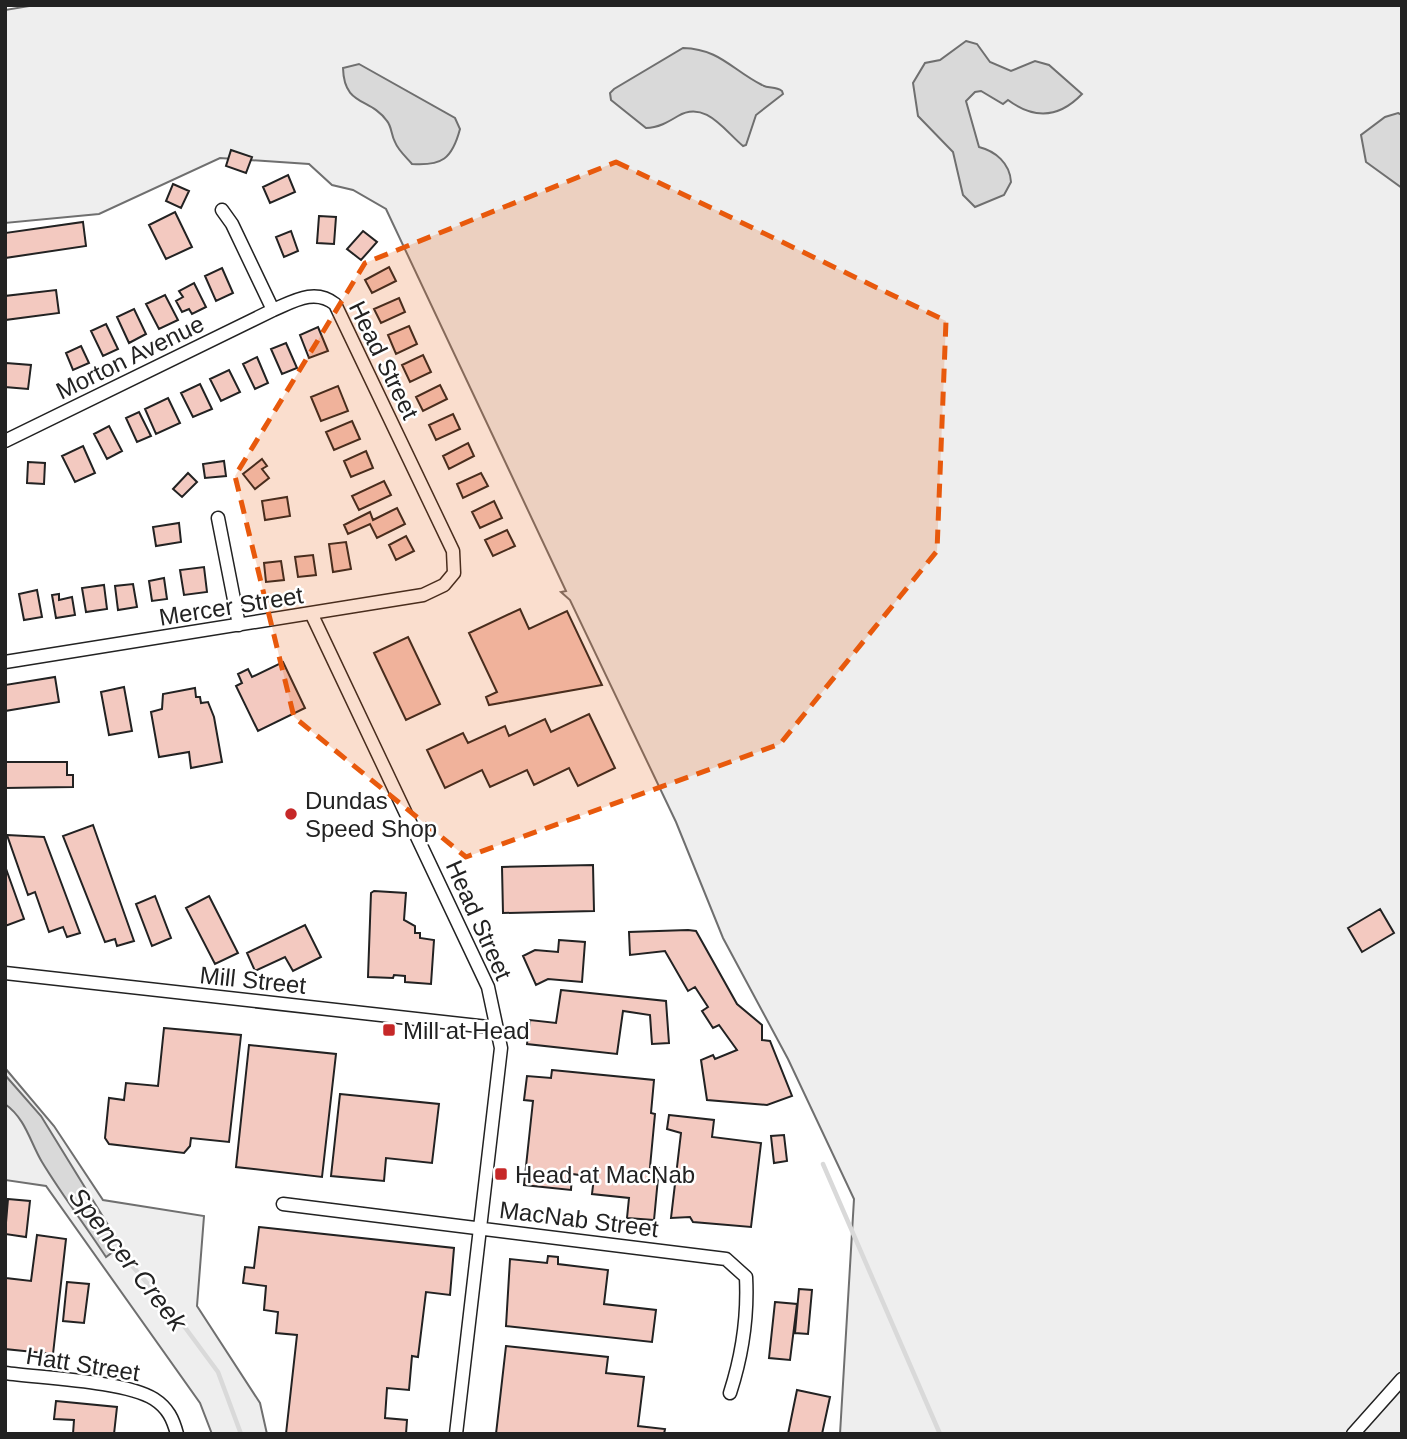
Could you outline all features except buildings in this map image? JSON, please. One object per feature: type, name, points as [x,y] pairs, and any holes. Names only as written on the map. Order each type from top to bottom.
[{"type":"street","points":[[222,210],[232,224],[273,310]]},
{"type":"street","name":"Head Street","points":[[273,310],[311,296],[325,296],[335,304],[453,551],[454,573]]},
{"type":"street","name":"Morton Avenue","points":[[5,441],[273,310]]},
{"type":"street","points":[[218,518],[239,625]]},
{"type":"street","name":"Mercer Street","points":[[5,662],[423,596],[444,585],[454,573]]},
{"type":"street","name":"Head Street","points":[[312,615],[488,987],[501,1048],[456,1434]]},
{"type":"street","name":"Mill Street","points":[[5,973],[497,1028]]},
{"type":"street","name":"MacNab Street","points":[[283,1205],[709,1255],[737,1266],[746,1277],[747,1291],[741,1355],[730,1393]]},
{"type":"street","name":"Hatt Street","points":[[5,1373],[124,1389],[153,1398],[172,1415],[177,1434]]},
{"type":"street","points":[[1353,1434],[1402,1379]]},
{"type":"highlighted area","points":[[616,162],[946,321],[937,551],[780,744],[466,857],[294,717],[235,476],[365,263]]},
{"type":"shaded area","points":[[35,5],[1402,5],[1402,1434],[840,1434],[854,1199],[788,1059],[723,938],[676,822],[570,600],[561,592],[566,591],[386,209],[353,190],[332,185],[309,164],[220,158],[99,214],[5,223],[5,10]]},
{"type":"shaded area","points":[[966,41],[977,44],[990,62],[1011,71],[1035,61],[1049,65],[1082,94],[1065,107],[1047,113],[1028,111],[1008,100],[1003,104],[981,91],[975,92],[966,101],[979,147],[991,151],[1001,159],[1008,169],[1011,182],[1004,195],[975,207],[963,195],[953,152],[918,116],[913,83],[925,63],[940,60]]},
{"type":"shaded area","points":[[683,48],[707,52],[762,85],[782,91],[783,94],[756,115],[746,145],[743,146],[705,114],[688,112],[659,126],[646,128],[611,100],[610,93],[614,89]]},
{"type":"shaded area","points":[[359,64],[455,118],[460,129],[449,154],[431,164],[412,164],[396,145],[387,121],[380,113],[353,96],[348,89],[343,68]]},
{"type":"shaded area","points":[[1398,113],[1402,115],[1402,188],[1366,162],[1361,135],[1385,117]]},
{"type":"shaded area","points":[[5,1068],[54,1126],[103,1200],[204,1216],[197,1306],[260,1403],[267,1434],[212,1434],[200,1403],[46,1186],[5,1180]]},
{"type":"shaded area","points":[[5,1075],[41,1116],[121,1246],[106,1257],[50,1174],[23,1124],[5,1104]]},
{"type":"waterway","points":[[823,1164],[940,1434]]},
{"type":"waterway","name":"Spencer Creek","points":[[114,1245],[181,1322],[218,1372],[241,1434]]},
{"type":"place","name":"Dundas Speed Shop","points":[[291,814]]},
{"type":"place","name":"Mill at Head","points":[[389,1030]]},
{"type":"place","name":"Head at MacNab","points":[[501,1174]]}]
